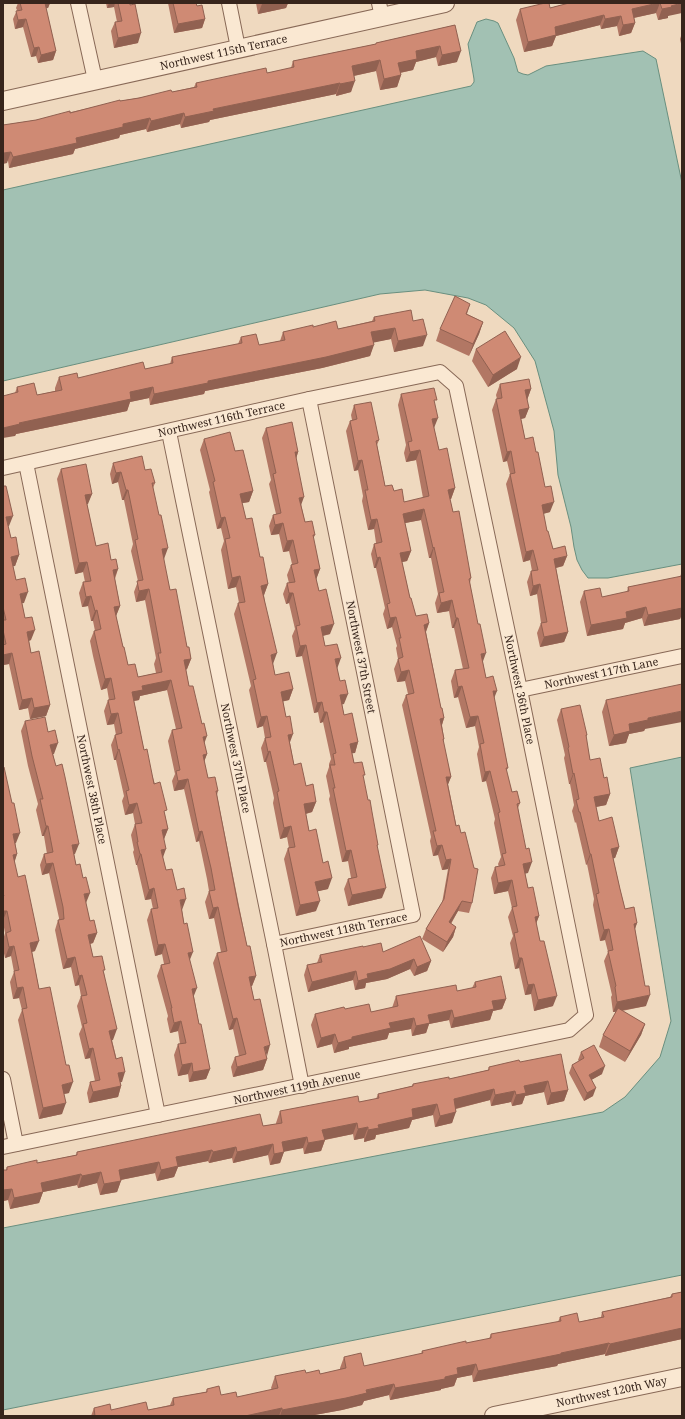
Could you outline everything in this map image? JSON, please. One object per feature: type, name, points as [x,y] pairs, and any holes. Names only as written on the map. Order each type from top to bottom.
[{"type":"street","points":[[78,3],[95,80]]},
{"type":"street","points":[[229,3],[238,48]]},
{"type":"street","name":"Northwest 115th Terrace","points":[[3,101],[238,48],[380,10],[445,3]]},
{"type":"street","name":"Northwest 116th Terrace","points":[[3,468],[169,432],[309,399],[440,372]]},
{"type":"street","name":"Northwest 36th Place","points":[[440,372],[456,386],[586,1015]]},
{"type":"street","name":"Northwest 37th Street","points":[[309,399],[413,915]]},
{"type":"street","name":"Northwest 37th Place","points":[[169,432],[302,1086]]},
{"type":"street","name":"Northwest 38th Place","points":[[26,463],[158,1115]]},
{"type":"street","name":"Northwest 117th Lane","points":[[520,690],[682,656]]},
{"type":"street","name":"Northwest 118th Terrace","points":[[274,944],[413,915]]},
{"type":"street","name":"Northwest 119th Avenue","points":[[10,1146],[569,1030],[586,1015]]},
{"type":"street","points":[[3,1079],[10,1146]]},
{"type":"street","name":"Northwest 120th Way","points":[[494,1416],[682,1377]]},
{"type":"shaded area","points":[[486,19],[498,23],[514,58],[518,72],[523,74],[528,75],[546,66],[643,51],[656,59],[682,183],[682,564],[608,578],[588,578],[577,560],[571,527],[558,475],[554,431],[535,361],[514,328],[486,305],[468,298],[425,290],[380,294],[3,381],[3,190],[471,86],[474,79],[468,44],[477,22]]},
{"type":"shaded area","points":[[682,757],[682,1275],[3,1410],[3,1228],[603,1112],[625,1097],[660,1057],[671,1021],[630,768]]},
{"type":"building","points":[[20,3],[45,3],[56,51],[41,55],[39,47],[34,48],[26,19],[18,20],[16,11],[22,10]]},
{"type":"building","points":[[118,3],[130,3],[130,5],[135,4],[141,33],[118,38],[115,22],[122,21]]},
{"type":"building","points":[[173,3],[196,3],[197,6],[202,5],[205,19],[178,24]]},
{"type":"building","points":[[549,3],[550,8],[569,3],[658,3],[632,9],[635,23],[623,25],[621,16],[605,19],[604,15],[555,27],[556,35],[528,42],[520,9]]},
{"type":"building","points":[[660,3],[682,3],[662,9]]},
{"type":"building","points":[[455,25],[461,51],[442,55],[440,46],[416,51],[417,59],[398,63],[401,75],[384,79],[380,60],[352,66],[355,81],[213,109],[214,111],[185,117],[184,113],[151,121],[150,118],[123,124],[123,127],[76,138],[77,143],[13,157],[11,152],[3,153],[3,125],[36,120],[70,111],[70,113],[120,100],[139,98],[171,90],[172,92],[197,87],[196,83],[266,68],[267,73],[294,67],[293,61],[376,44]]},
{"type":"building","points":[[455,296],[470,304],[466,314],[483,322],[473,344],[440,329]]},
{"type":"building","points":[[411,310],[413,321],[423,319],[427,335],[398,341],[395,328],[371,332],[374,345],[326,357],[208,381],[208,383],[154,394],[153,387],[130,392],[131,399],[19,423],[20,424],[3,428],[3,396],[18,392],[17,387],[34,383],[37,395],[62,390],[59,377],[77,373],[78,378],[143,362],[145,369],[173,363],[172,357],[242,343],[241,337],[256,334],[259,345],[285,340],[283,332],[313,325],[313,327],[336,321],[338,329],[375,321],[374,317]]},
{"type":"building","points":[[505,331],[521,357],[493,375],[476,349]]},
{"type":"building","points":[[529,379],[531,389],[525,390],[529,408],[519,410],[525,439],[533,437],[536,452],[538,452],[545,487],[551,486],[554,502],[542,505],[547,531],[553,549],[565,546],[567,556],[554,559],[568,632],[544,637],[541,623],[547,622],[540,584],[533,586],[531,571],[538,570],[533,550],[526,552],[510,474],[515,473],[511,451],[507,452],[496,399],[502,398],[500,384]]},
{"type":"building","points":[[434,388],[437,400],[434,400],[438,418],[432,419],[439,450],[447,448],[455,488],[448,490],[453,512],[459,511],[471,578],[469,579],[478,624],[480,624],[486,653],[481,654],[486,678],[493,676],[497,691],[493,691],[508,768],[506,768],[512,792],[517,791],[520,803],[517,804],[526,849],[529,848],[532,862],[523,864],[528,888],[533,887],[539,916],[535,917],[540,941],[544,941],[557,996],[538,1000],[534,984],[528,985],[522,958],[519,958],[514,933],[518,932],[512,907],[517,906],[512,880],[498,883],[495,867],[505,865],[502,854],[506,853],[498,813],[500,812],[490,771],[485,772],[480,744],[484,743],[478,716],[470,717],[462,686],[458,687],[455,670],[469,668],[458,618],[456,618],[452,600],[441,603],[439,593],[444,592],[424,509],[403,514],[411,551],[400,553],[410,598],[416,616],[427,614],[429,623],[424,625],[444,718],[440,719],[451,777],[446,777],[456,826],[459,825],[461,833],[465,832],[474,868],[478,869],[472,903],[462,901],[449,922],[456,927],[447,942],[426,929],[444,899],[451,859],[446,860],[442,845],[437,846],[433,831],[436,831],[406,695],[414,693],[409,670],[401,672],[398,659],[403,657],[399,638],[401,638],[396,617],[390,618],[387,604],[390,603],[380,557],[377,558],[374,544],[382,542],[377,519],[371,520],[365,490],[368,490],[362,460],[358,461],[350,421],[357,419],[354,405],[371,402],[379,440],[376,441],[385,486],[392,485],[394,491],[402,489],[404,502],[429,496],[420,450],[410,452],[408,442],[412,441],[401,394]]},
{"type":"building","points":[[292,422],[298,452],[295,452],[304,497],[299,498],[305,522],[312,521],[315,535],[313,535],[320,569],[314,570],[319,591],[326,589],[334,624],[321,627],[325,646],[337,644],[341,658],[335,659],[340,681],[345,680],[348,694],[340,695],[344,715],[352,713],[358,742],[350,744],[354,763],[362,762],[365,775],[363,775],[368,800],[370,800],[386,888],[352,895],[348,879],[357,877],[351,850],[346,851],[333,788],[335,788],[330,765],[335,765],[333,754],[336,753],[327,712],[324,712],[322,702],[317,703],[306,645],[300,646],[296,626],[300,625],[293,593],[289,593],[287,583],[295,582],[291,565],[298,563],[293,540],[287,541],[283,523],[275,525],[273,515],[281,513],[273,474],[276,473],[266,428]]},
{"type":"building","points":[[230,432],[235,451],[243,450],[253,491],[240,494],[246,519],[252,518],[260,557],[263,557],[268,584],[261,586],[277,653],[271,655],[275,675],[289,672],[293,689],[281,692],[286,717],[290,716],[293,734],[288,735],[294,765],[301,763],[306,786],[313,784],[316,802],[304,804],[309,831],[316,829],[323,863],[328,861],[332,878],[315,882],[320,901],[300,905],[288,848],[295,847],[291,826],[284,828],[277,792],[279,791],[270,751],[268,752],[265,738],[271,737],[267,716],[261,717],[253,680],[256,679],[238,603],[245,602],[240,576],[232,578],[225,539],[230,538],[225,517],[221,518],[213,482],[215,481],[204,439]]},
{"type":"building","points":[[142,456],[145,470],[151,469],[155,483],[152,483],[168,548],[162,549],[170,590],[176,589],[187,647],[189,647],[191,659],[184,660],[189,686],[193,686],[202,724],[204,723],[207,736],[203,737],[207,754],[203,755],[208,778],[215,777],[218,791],[216,791],[238,905],[247,946],[250,946],[256,976],[249,977],[254,1000],[260,999],[270,1045],[264,1047],[267,1059],[237,1067],[235,1057],[246,1054],[237,1018],[233,1019],[217,953],[227,951],[218,907],[213,908],[209,891],[215,890],[202,831],[199,832],[188,779],[178,781],[176,771],[180,770],[172,730],[182,728],[171,680],[142,686],[143,690],[132,692],[144,750],[147,749],[154,784],[160,782],[167,810],[164,811],[168,829],[162,830],[166,849],[161,850],[166,870],[172,869],[177,890],[184,888],[186,899],[180,900],[184,924],[187,923],[193,952],[188,953],[197,988],[192,989],[210,1069],[193,1072],[192,1063],[182,1065],[178,1044],[186,1043],[181,1021],[174,1023],[172,1008],[161,965],[170,963],[165,944],[158,945],[151,909],[158,908],[154,888],[149,890],[137,842],[135,824],[142,823],[137,803],[129,805],[126,791],[129,790],[115,735],[122,733],[118,713],[111,714],[108,700],[115,699],[111,678],[105,679],[94,631],[101,629],[97,610],[95,611],[91,596],[86,597],[83,582],[91,581],[87,562],[79,563],[61,469],[86,464],[92,494],[85,495],[96,546],[108,543],[111,560],[116,559],[118,569],[113,570],[120,606],[114,607],[128,665],[135,664],[138,677],[162,672],[158,653],[161,653],[149,589],[139,591],[137,581],[143,580],[135,540],[138,539],[128,490],[126,490],[121,472],[116,473],[113,463]]},
{"type":"building","points":[[3,486],[6,486],[13,516],[6,517],[11,538],[16,537],[19,555],[11,557],[16,580],[25,578],[28,592],[20,594],[25,618],[32,617],[35,630],[27,632],[31,653],[39,651],[50,705],[34,708],[32,698],[22,700],[12,653],[3,655],[3,645],[6,644],[3,630],[3,620],[6,620],[3,607]]},
{"type":"building","points":[[682,576],[682,608],[648,615],[646,607],[626,612],[627,618],[591,625],[584,591],[600,588],[602,597],[629,591],[628,587]]},
{"type":"building","points":[[682,684],[682,711],[648,718],[648,720],[629,724],[630,731],[614,735],[606,700]]},
{"type":"building","points":[[580,705],[587,735],[590,760],[600,758],[604,778],[607,777],[610,794],[594,797],[599,821],[612,817],[619,847],[611,849],[625,909],[634,907],[637,923],[634,924],[645,986],[649,986],[650,995],[617,1002],[616,986],[608,951],[613,950],[609,929],[604,930],[596,894],[599,893],[591,854],[576,800],[579,799],[561,709]]},
{"type":"building","points":[[45,717],[48,732],[55,730],[58,743],[50,745],[56,766],[62,764],[79,844],[72,845],[76,865],[80,864],[83,878],[86,877],[90,893],[84,894],[90,921],[94,920],[97,933],[88,935],[93,957],[102,956],[105,970],[103,970],[117,1029],[109,1031],[116,1059],[122,1057],[125,1072],[118,1073],[121,1086],[93,1092],[90,1082],[100,1080],[93,1048],[89,1049],[83,1024],[87,1023],[81,996],[87,995],[82,975],[79,976],[75,957],[67,959],[58,920],[64,919],[63,907],[53,863],[46,864],[44,854],[53,852],[48,826],[46,826],[40,799],[43,799],[25,721]]},
{"type":"building","points":[[3,767],[12,803],[14,803],[20,833],[13,834],[17,854],[13,855],[18,877],[25,875],[39,941],[30,943],[39,989],[50,987],[66,1065],[69,1065],[73,1082],[62,1085],[66,1103],[43,1108],[22,1009],[27,1008],[23,987],[17,988],[14,971],[19,970],[14,946],[9,947],[6,933],[11,931],[7,911],[3,911]]},
{"type":"building","points":[[420,936],[431,961],[417,967],[414,959],[390,969],[367,974],[368,978],[358,981],[356,971],[312,982],[307,965],[322,962],[320,955],[381,943],[383,952]]},
{"type":"building","points":[[501,976],[506,999],[492,1001],[494,1009],[454,1018],[452,1010],[428,1015],[430,1023],[416,1026],[414,1018],[389,1023],[391,1028],[352,1037],[352,1039],[338,1043],[335,1034],[321,1038],[315,1014],[344,1007],[345,1009],[369,1004],[371,1012],[398,1006],[396,996],[456,985],[457,991],[476,987],[475,982]]},
{"type":"building","points":[[618,1008],[645,1024],[630,1051],[603,1035]]},
{"type":"building","points":[[594,1045],[605,1066],[589,1075],[596,1088],[587,1093],[572,1065],[584,1058],[581,1052]]},
{"type":"building","points":[[561,1054],[568,1090],[551,1093],[548,1081],[524,1086],[526,1093],[516,1095],[515,1091],[495,1095],[494,1089],[454,1099],[456,1112],[440,1116],[437,1104],[412,1109],[413,1117],[378,1125],[379,1128],[368,1130],[368,1127],[358,1129],[357,1123],[322,1130],[325,1140],[308,1143],[307,1137],[282,1142],[284,1152],[274,1154],[273,1144],[237,1152],[236,1147],[213,1152],[212,1150],[176,1157],[178,1166],[161,1170],[159,1162],[119,1170],[121,1181],[104,1184],[101,1172],[82,1176],[81,1174],[41,1183],[43,1192],[14,1198],[12,1189],[3,1190],[3,1170],[7,1170],[7,1167],[37,1160],[37,1163],[77,1155],[77,1152],[260,1114],[263,1126],[282,1123],[280,1111],[358,1096],[359,1102],[379,1098],[378,1094],[413,1086],[413,1084],[449,1077],[449,1079],[489,1070],[489,1067],[519,1060],[520,1062]]},
{"type":"building","points":[[682,1292],[682,1328],[478,1371],[476,1364],[457,1368],[458,1374],[445,1377],[445,1379],[395,1388],[394,1384],[366,1390],[367,1393],[346,1398],[282,1410],[282,1408],[245,1416],[95,1416],[94,1408],[110,1404],[111,1410],[146,1402],[148,1410],[174,1405],[173,1398],[207,1392],[207,1389],[219,1386],[221,1395],[236,1392],[237,1397],[278,1388],[275,1376],[305,1370],[306,1373],[319,1370],[320,1374],[346,1368],[344,1357],[361,1353],[364,1366],[423,1353],[422,1351],[466,1341],[466,1343],[491,1338],[491,1334],[561,1321],[560,1317],[577,1313],[579,1322],[604,1317],[602,1312],[672,1297],[672,1294]]}]
